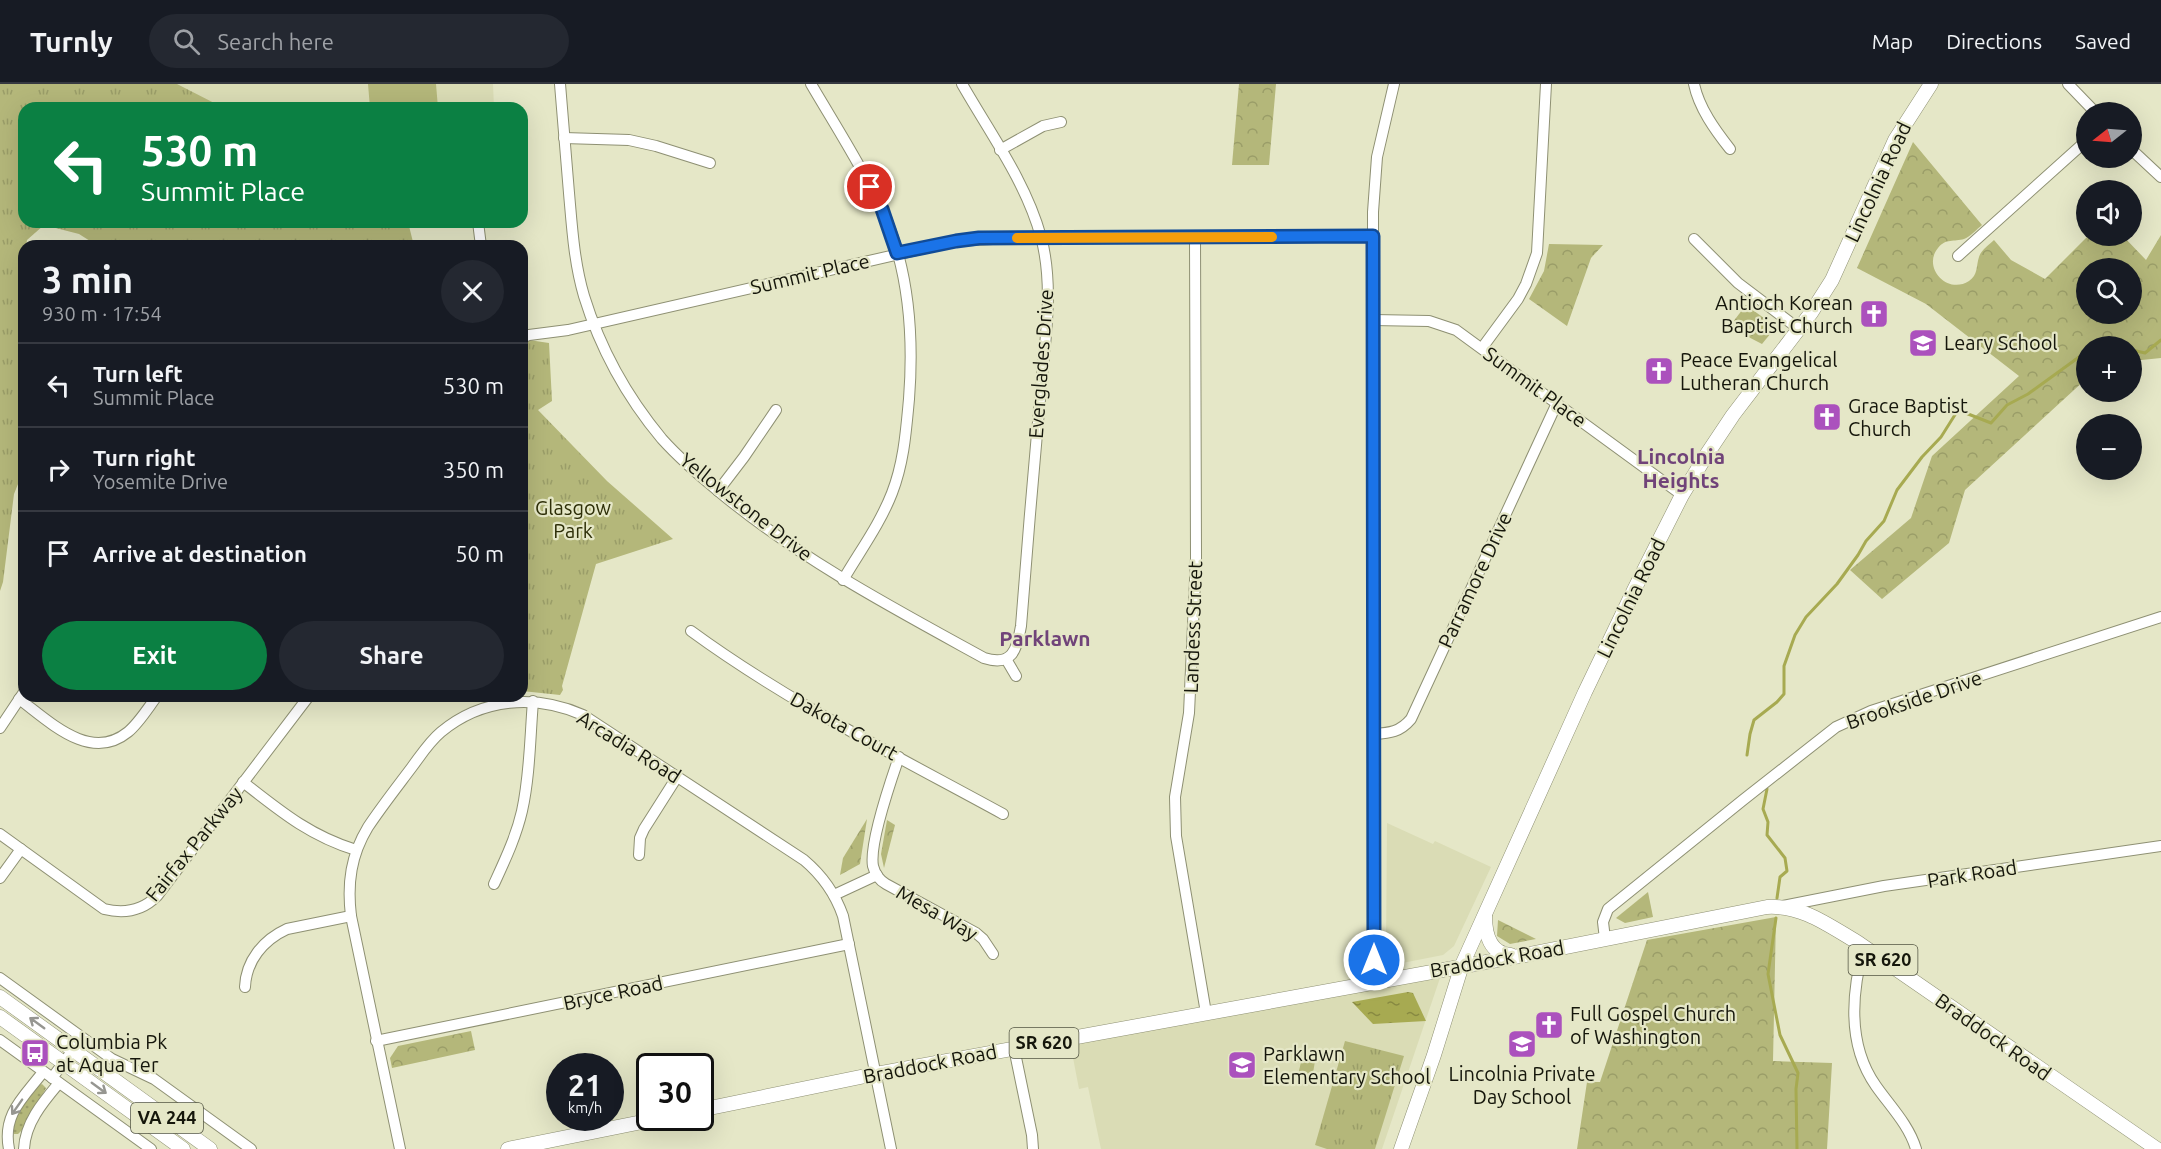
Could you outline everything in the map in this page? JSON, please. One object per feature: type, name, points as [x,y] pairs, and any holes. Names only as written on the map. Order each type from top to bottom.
[{"type":"main road","name":"Lincolnia Road","points":[[1401,1149],[1462,966],[1590,682],[1683,495],[1720,434],[1799,329],[1832,280],[1895,140],[1931,84]]},
{"type":"main road","name":"Braddock Road","points":[[714,1107],[875,1074],[1525,955],[1746,911],[1783,906],[1814,916],[1864,947],[2157,1149]]},
{"type":"main road","points":[[1485,915],[1488,939],[1496,950],[1506,955],[1525,955]]},
{"type":"main road","name":"VA 244","points":[[0,997],[210,1149]]},
{"type":"main road","name":"VA 244","points":[[0,1017],[183,1149]]},
{"type":"main road","points":[[508,1149],[636,1123]]},
{"type":"street","name":"Yellowstone Drive","points":[[560,84],[574,249],[584,295],[594,324],[615,370],[643,414],[680,457],[718,491],[766,528],[843,580],[984,658],[993,661],[1006,659]]},
{"type":"street","points":[[812,84],[874,194],[897,253],[907,301],[911,337],[912,362],[904,453],[892,493],[882,514],[843,580]]},
{"type":"street","name":"Everglades Drive","points":[[962,84],[1033,212],[1046,266],[1048,297],[1021,626],[1016,649],[1006,659]]},
{"type":"street","points":[[1374,982],[1374,184],[1377,157],[1394,84]]},
{"type":"street","points":[[1482,348],[1518,299],[1537,253],[1546,84]]},
{"type":"street","points":[[1694,84],[1710,121],[1730,149]]},
{"type":"street","points":[[2068,84],[2085,102]]},
{"type":"street","points":[[1000,150],[1043,126],[1061,122]]},
{"type":"street","points":[[564,138],[629,140],[656,146],[710,164]]},
{"type":"street","points":[[1958,256],[2076,150]]},
{"type":"street","points":[[2142,159],[2161,177]]},
{"type":"street","name":"Summit Place","points":[[528,336],[594,324],[897,253],[968,239],[1373,236]]},
{"type":"street","name":"Landess Street","points":[[1195,237],[1196,558],[1189,713],[1177,783],[1174,817],[1206,1013]]},
{"type":"street","points":[[1694,239],[1738,283],[1799,329]]},
{"type":"street","name":"Summit Place","points":[[1373,320],[1419,320],[1442,324],[1456,330],[1683,495]]},
{"type":"street","name":"Summit Place","points":[[528,332],[538,334]]},
{"type":"street","name":"Parramore Drive","points":[[1374,734],[1389,734],[1398,731],[1411,719],[1557,403]]},
{"type":"street","points":[[718,491],[776,410]]},
{"type":"street","name":"Brookside Drive","points":[[1605,939],[1603,922],[1608,909],[1836,728],[1871,711],[2161,616]]},
{"type":"street","name":"Dakota Court","points":[[690,631],[765,681],[899,758],[1003,814]]},
{"type":"street","points":[[1006,659],[1016,676]]},
{"type":"street","points":[[0,728],[18,701]]},
{"type":"street","name":"Arcadia Road","points":[[528,701],[554,704],[583,715],[804,860],[816,871],[834,895],[843,916],[891,1149]]},
{"type":"street","points":[[494,884],[509,853],[522,810],[528,770],[533,701]]},
{"type":"street","points":[[30,702],[66,733],[88,743],[98,744],[121,737],[129,731],[152,702]]},
{"type":"street","name":"Fairfax Parkway","points":[[0,834],[104,909],[125,912],[145,906],[157,896],[304,702]]},
{"type":"street","name":"Arcadia Road","points":[[400,1149],[351,916],[349,880],[356,850],[368,826],[382,806],[440,733],[454,722],[484,708],[500,703],[516,702]]},
{"type":"street","points":[[834,895],[877,875],[873,861],[874,848],[891,780],[899,758]]},
{"type":"street","points":[[639,855],[640,838],[644,829],[677,777]]},
{"type":"street","points":[[243,782],[303,828],[356,850]]},
{"type":"street","name":"Park Road","points":[[1783,906],[1884,886],[2161,846]]},
{"type":"street","points":[[0,878],[21,849]]},
{"type":"street","name":"Mesa Way","points":[[877,875],[886,884],[976,933],[993,954]]},
{"type":"street","points":[[245,987],[246,973],[250,963],[268,941],[277,934],[351,916]]},
{"type":"street","name":"Bryce Road","points":[[376,1041],[849,944]]},
{"type":"street","points":[[1864,947],[1855,985],[1856,1042],[1866,1070],[1904,1125],[1916,1149]]},
{"type":"street","points":[[0,978],[112,1059],[153,1079],[251,1149]]},
{"type":"street","points":[[0,1040],[151,1149]]},
{"type":"street","points":[[1014,1048],[1033,1149]]},
{"type":"street","points":[[51,1078],[30,1124],[24,1145],[5,1141],[8,1122],[14,1110],[51,1078],[73,1050]]},
{"type":"shaded area","points":[[83,84],[493,84],[494,102],[130,102]]},
{"type":"shaded area","points":[[1387,823],[1433,844],[1435,841],[1491,867],[1454,946],[1443,955],[1397,964],[1389,961],[1386,955]]},
{"type":"shaded area","name":"Parklawn Elementary School","points":[[1440,978],[1382,1149],[1101,1149],[1088,1087],[1079,1089],[1070,1042]]},
{"type":"green space","points":[[0,84],[177,84],[212,102],[18,102],[18,228],[41,228],[27,240],[18,240],[18,484],[14,494],[0,591]]},
{"type":"green space","points":[[368,84],[436,84],[438,102],[370,102]]},
{"type":"green space","points":[[1239,84],[1276,84],[1269,165],[1232,165]]},
{"type":"green space","points":[[1913,142],[1982,225],[1966,238],[1947,242],[1938,248],[1933,263],[1939,277],[1945,282],[1961,284],[1972,279],[1980,254],[1994,240],[2011,260],[2045,279],[2078,246],[2133,246],[2146,260],[2161,235],[2161,358],[2142,360],[2142,336],[2076,336],[2076,388],[1965,490],[1949,543],[1882,599],[1850,570],[1911,518],[1932,456],[2019,376],[1926,304],[1857,268]]},
{"type":"green space","points":[[56,228],[410,228],[412,240],[88,240],[79,234]]},
{"type":"green space","points":[[1549,244],[1603,245],[1591,258],[1567,326],[1529,299],[1544,271]]},
{"type":"green space","points":[[1746,305],[1772,324],[1771,333],[1762,344],[1729,327]]},
{"type":"green space","name":"Glasgow Park","points":[[528,340],[549,343],[552,401],[538,410],[607,481],[673,539],[596,564],[560,695],[528,692]]},
{"type":"green space","points":[[867,819],[860,864],[840,875],[843,858]]},
{"type":"green space","points":[[887,820],[895,825],[884,868],[881,854]]},
{"type":"green space","points":[[1648,892],[1653,917],[1625,923],[1616,918]]},
{"type":"green space","points":[[1776,917],[1773,1061],[1832,1063],[1827,1149],[1577,1149],[1587,1082],[1600,1082],[1647,940]]},
{"type":"green space","points":[[1498,920],[1536,939],[1510,944],[1497,936]]},
{"type":"green space","points":[[471,1031],[475,1050],[392,1068],[390,1058],[398,1046]]},
{"type":"green space","points":[[1345,1041],[1404,1056],[1375,1149],[1327,1149],[1315,1145]]},
{"type":"green space","points":[[1315,1061],[1312,1079],[1298,1075],[1301,1062]]},
{"type":"green space","points":[[42,1084],[45,1090],[23,1129],[18,1134],[14,1134],[13,1127],[17,1115],[38,1086]]},
{"type":"water","points":[[1413,993],[1426,1021],[1373,1024],[1352,1002]]},
{"type":"waterway","points":[[2142,352],[2145,353],[2161,340]]},
{"type":"waterway","points":[[1747,755],[1754,720],[1784,694],[1784,666],[1795,635],[1806,617],[1837,584],[1866,541],[1884,521],[1897,490],[1922,457],[1941,437],[1958,410],[1991,423],[2007,405],[2028,394],[2076,359]]},
{"type":"waterway","points":[[1767,789],[1763,809],[1768,822],[1767,835],[1785,858],[1787,871],[1780,877],[1777,898]]},
{"type":"waterway","points":[[1776,918],[1768,974],[1780,1035],[1798,1073],[1797,1149]]},
{"type":"slow traffic","points":[[1017,238],[1272,237]]},
{"type":"place","name":"Antioch Korean Baptist Church","points":[[1874,314]]},
{"type":"place","name":"Leary School","points":[[1923,343]]},
{"type":"place","name":"Peace Evangelical Lutheran Church","points":[[1659,371]]},
{"type":"place","name":"Grace Baptist Church","points":[[1827,417]]},
{"type":"place","name":"Full Gospel Church of Washington","points":[[1549,1025]]},
{"type":"place","name":"Lincolnia Private Day School","points":[[1522,1044]]},
{"type":"place","name":"Columbia Pk at Aqua Ter","points":[[35,1053]]},
{"type":"place","name":"Parklawn Elementary School","points":[[1242,1065]]},
{"type":"district","name":"Lincolnia Heights","points":[[1681,469]]},
{"type":"district","name":"Parklawn","points":[[1045,639]]},
{"type":"route","points":[[870,187],[882,209],[897,253],[979,238],[1373,236],[1374,960]]}]
